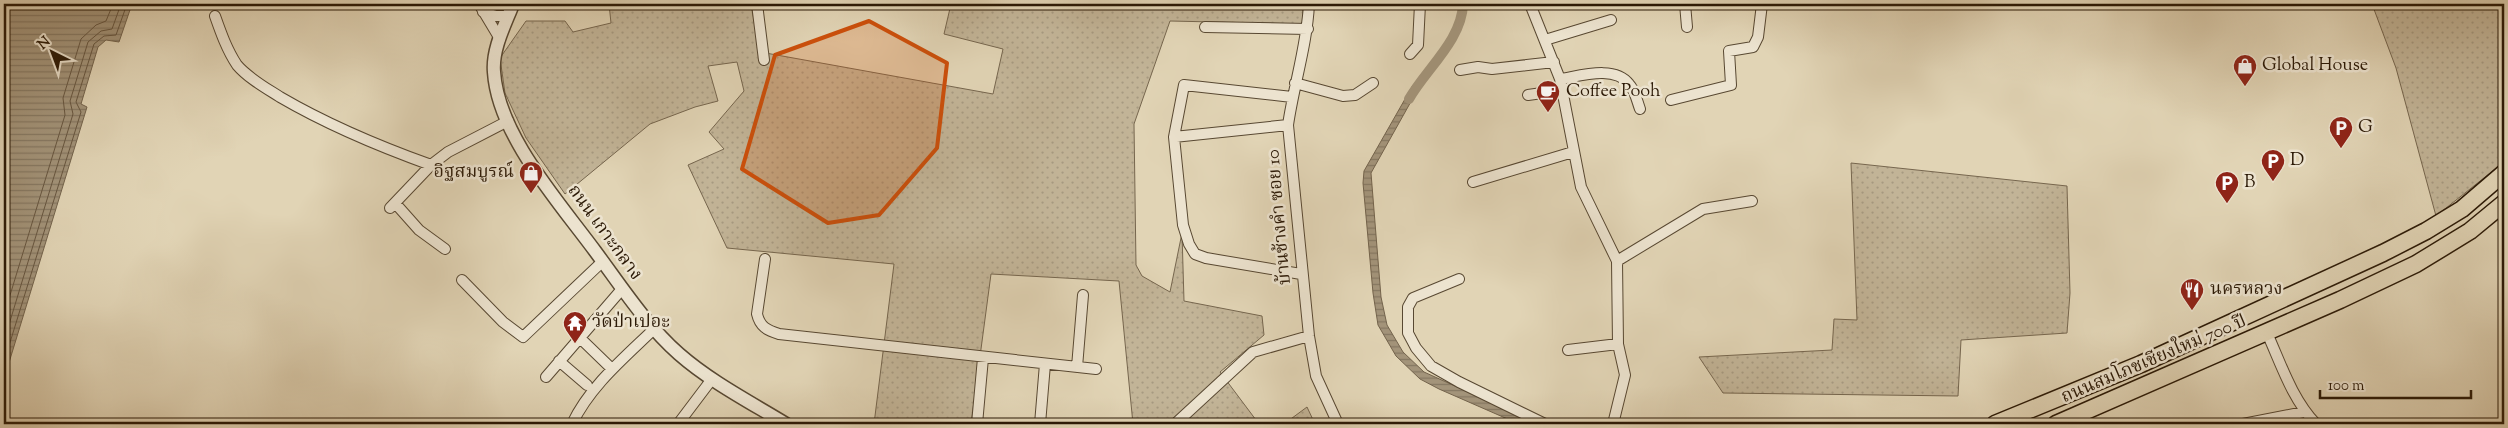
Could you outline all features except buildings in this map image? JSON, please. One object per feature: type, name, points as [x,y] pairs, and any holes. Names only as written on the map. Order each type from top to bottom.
[{"type":"main road","name":"ถนนสมโภชเชียงใหม่ 700 ปี","points":[[1994,424],[2141,364],[2383,253],[2426,231],[2462,209],[2504,173]]},
{"type":"main road","name":"ถนนสมโภชเชียงใหม่ 700 ปี","points":[[2056,424],[2267,332],[2416,264],[2470,231],[2504,203]]},
{"type":"street","points":[[757,4],[764,60]]},
{"type":"street","name":"บ้านช้างคำ ซอย 10","points":[[1309,4],[1308,29],[1292,97],[1288,125],[1309,336],[1316,376],[1338,424]]},
{"type":"street","points":[[1410,54],[1418,45],[1420,4]]},
{"type":"street","points":[[1530,4],[1560,78],[1573,152],[1582,187],[1617,261],[1618,344],[1625,375],[1614,423]]},
{"type":"street","points":[[1685,4],[1687,27]]},
{"type":"street","points":[[1671,100],[1731,85],[1728,50],[1752,47],[1758,37],[1762,4]]},
{"type":"street","points":[[481,8],[496,16],[510,10]]},
{"type":"street","points":[[481,8],[500,39]]},
{"type":"street","name":"ถนน เกาะกลาง","points":[[510,10],[494,56],[494,73],[508,121],[536,170],[622,289],[654,329],[678,354],[712,379],[786,424]]},
{"type":"street","points":[[215,16],[222,38],[238,65],[260,84],[311,115],[375,145],[431,165]]},
{"type":"street","points":[[1545,40],[1611,20]]},
{"type":"street","points":[[1205,27],[1308,29]]},
{"type":"street","points":[[1460,70],[1478,67],[1492,69],[1554,62]]},
{"type":"street","points":[[1560,78],[1605,73],[1622,77],[1631,86],[1640,109]]},
{"type":"street","points":[[1295,83],[1343,96],[1355,95],[1373,83]]},
{"type":"street","points":[[1292,97],[1184,85],[1174,137],[1183,225],[1189,244],[1196,254],[1206,258],[1302,274]]},
{"type":"street","points":[[1528,95],[1563,90]]},
{"type":"street","points":[[445,248],[419,230],[393,206],[431,165],[448,152],[508,121]]},
{"type":"street","points":[[1174,137],[1288,125]]},
{"type":"street","points":[[1473,182],[1573,152]]},
{"type":"street","points":[[1617,261],[1704,209],[1752,201]]},
{"type":"street","points":[[765,258],[757,314],[759,322],[766,330],[779,334],[1096,369]]},
{"type":"street","points":[[462,280],[503,322],[523,337],[603,261]]},
{"type":"street","points":[[1459,279],[1413,298],[1408,307],[1408,333],[1416,348],[1431,366],[1545,424]]},
{"type":"street","points":[[546,377],[622,289]]},
{"type":"street","points":[[1077,367],[1082,295]]},
{"type":"street","points":[[572,424],[578,412],[612,369],[654,329]]},
{"type":"street","points":[[2267,332],[2304,412],[2316,424]]},
{"type":"street","points":[[1175,424],[1253,352],[1309,336]]},
{"type":"street","points":[[580,338],[612,369]]},
{"type":"street","points":[[1568,350],[1618,344]]},
{"type":"street","points":[[977,424],[983,358]]},
{"type":"street","points":[[559,361],[586,385]]},
{"type":"street","points":[[1040,424],[1044,364]]},
{"type":"street","points":[[678,424],[712,379]]},
{"type":"street","points":[[2243,424],[2304,412]]},
{"type":"highlighted area","points":[[869,21],[947,63],[937,148],[879,215],[828,223],[742,169],[775,55]]},
{"type":"shaded area","points":[[609,4],[751,4],[760,52],[993,94],[1003,49],[944,34],[951,4],[1303,4],[1303,24],[1170,21],[1134,124],[1136,265],[1142,276],[1170,292],[1182,233],[1184,301],[1262,316],[1264,335],[1220,372],[1259,424],[1133,424],[1119,281],[991,274],[971,424],[874,424],[894,264],[727,248],[688,165],[724,149],[709,132],[744,91],[737,62],[708,66],[718,101],[695,107],[650,124],[565,194],[526,138],[505,93],[500,58],[526,21],[565,21],[573,32],[611,23]]},
{"type":"shaded area","points":[[2372,4],[2504,4],[2504,162],[2436,216],[2396,68]]},
{"type":"shaded area","points":[[1851,163],[2067,186],[2070,293],[2067,333],[1961,340],[1958,396],[1723,393],[1699,357],[1832,350],[1834,319],[1857,320]]},
{"type":"shaded area","points":[[1307,407],[1315,424],[1284,424]]},
{"type":"water","points":[[4,4],[132,4],[119,42],[106,40],[98,47],[81,104],[87,107],[4,379]]},
{"type":"water","points":[[1413,85],[1418,89],[1371,173],[1381,297],[1387,325],[1403,352],[1424,372],[1539,424],[1519,424],[1420,379],[1396,356],[1378,325],[1373,293],[1363,183],[1364,171]]},
{"type":"waterway","points":[[1409,99],[1457,30],[1463,4]]},
{"type":"place","name":"Global House","points":[[2245,87]]},
{"type":"place","name":"Coffee Pooh","points":[[1548,113]]},
{"type":"place","name":"G","points":[[2341,149]]},
{"type":"place","name":"D","points":[[2273,182]]},
{"type":"place","name":"อิฐสมบูรณ์","points":[[531,194]]},
{"type":"place","name":"B","points":[[2227,204]]},
{"type":"place","name":"นครหลวง","points":[[2192,311]]},
{"type":"place","name":"วัดป่าเปอะ","points":[[575,344]]}]
